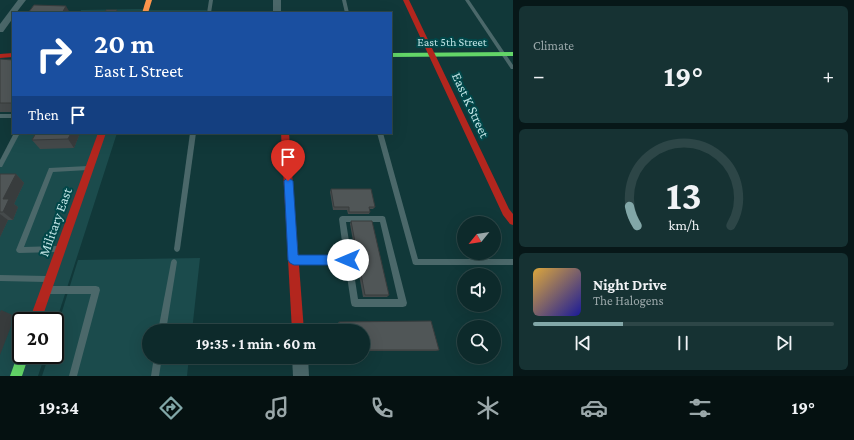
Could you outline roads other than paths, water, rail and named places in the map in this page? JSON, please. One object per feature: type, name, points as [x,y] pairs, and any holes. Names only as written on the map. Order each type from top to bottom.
[{"type":"street","points":[[0,30],[3,21],[22,0]]},
{"type":"street","points":[[145,12],[149,0]]},
{"type":"street","points":[[277,0],[277,12]]},
{"type":"street","name":"East K Street","points":[[406,0],[506,212],[513,221]]},
{"type":"street","name":"East 5th Street","points":[[392,55],[508,54]]},
{"type":"street","points":[[0,56],[12,55]]},
{"type":"street","name":"Military East","points":[[38,312],[102,134]]},
{"type":"street","points":[[285,134],[298,324]]},
{"type":"street","points":[[16,376],[20,364]]},
{"type":"street","points":[[300,364],[301,376]]},
{"type":"lane","points":[[209,12],[211,0]]},
{"type":"lane","points":[[344,0],[347,12]]},
{"type":"lane","points":[[467,0],[508,54],[513,68]]},
{"type":"lane","points":[[0,116],[12,116]]},
{"type":"lane","points":[[0,165],[16,134]]},
{"type":"lane","points":[[177,249],[193,134]]},
{"type":"lane","points":[[380,134],[415,262],[513,262]]},
{"type":"lane","points":[[61,249],[18,250],[50,170],[90,168]]},
{"type":"lane","points":[[342,219],[383,219],[403,303],[355,303],[348,260],[342,219]]},
{"type":"lane","points":[[294,260],[348,260]]},
{"type":"lane","points":[[163,324],[174,262]]},
{"type":"lane","points":[[0,278],[50,279]]},
{"type":"lane","points":[[46,290],[96,290],[73,376]]},
{"type":"lane","points":[[155,376],[157,364]]}]
